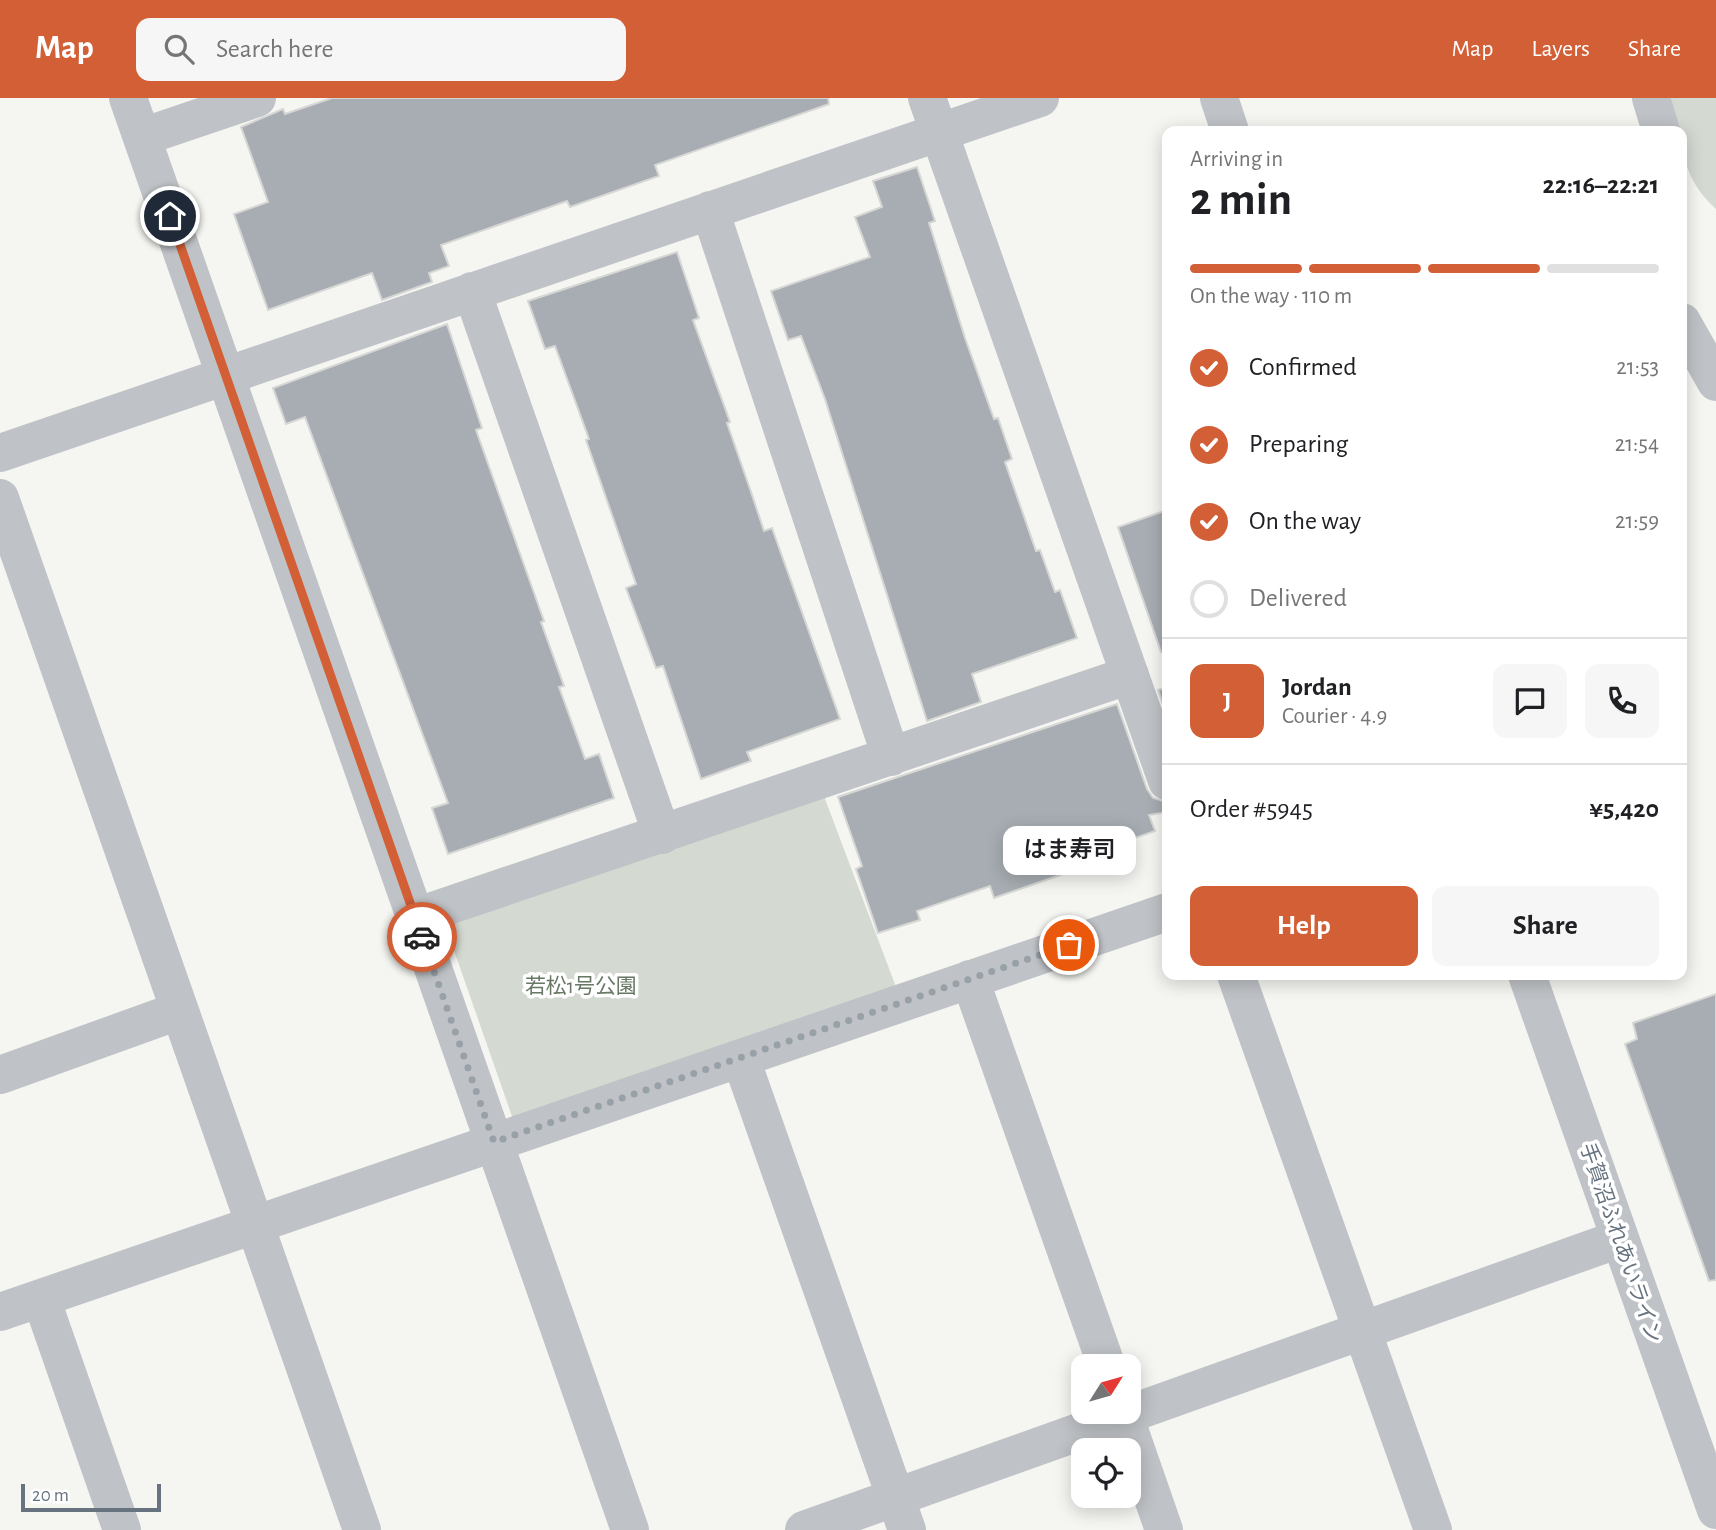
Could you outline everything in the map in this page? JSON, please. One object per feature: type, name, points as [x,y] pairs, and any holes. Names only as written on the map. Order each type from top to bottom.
[{"type":"street","points":[[128,98],[631,1530]]},
{"type":"street","points":[[142,137],[257,98]]},
{"type":"street","points":[[0,453],[710,210],[933,115],[1040,98]]},
{"type":"street","points":[[1219,98],[1228,126]]},
{"type":"street","points":[[1651,98],[1659,126]]},
{"type":"street","points":[[933,115],[1162,767]]},
{"type":"street","points":[[710,210],[891,757]]},
{"type":"street","points":[[472,291],[662,835]]},
{"type":"street","points":[[1687,331],[1716,382]]},
{"type":"street","points":[[0,498],[362,1530]]},
{"type":"street","points":[[415,917],[1130,675]]},
{"type":"street","points":[[0,1312],[1162,914]]},
{"type":"street","points":[[970,979],[1102,1354]]},
{"type":"street","points":[[1238,980],[1433,1530]]},
{"type":"street","name":"手賀沼ふれあいライン","points":[[1529,980],[1716,1510]]},
{"type":"street","points":[[0,1075],[178,1011]]},
{"type":"street","points":[[741,1059],[902,1514]]},
{"type":"street","points":[[1141,1409],[1619,1240]]},
{"type":"street","points":[[41,1298],[121,1530]]},
{"type":"street","points":[[804,1530],[902,1514],[1104,1424]]},
{"type":"street","points":[[1127,1424],[1164,1530]]},
{"type":"green space","points":[[1666,98],[1716,98],[1716,209],[1701,192],[1687,166],[1687,126],[1674,126]]},
{"type":"green space","name":"若松1号公園","points":[[822,791],[896,987],[514,1122],[450,939],[458,915]]},
{"type":"building","points":[[332,98],[828,98],[829,104],[655,165],[659,176],[570,207],[567,201],[441,245],[449,266],[429,273],[432,282],[382,300],[372,273],[268,310],[234,214],[268,202],[241,127],[283,109],[285,114]]},
{"type":"building","points":[[917,167],[935,221],[929,223],[965,338],[994,419],[998,418],[1012,459],[1005,462],[1036,551],[1040,550],[1055,592],[1060,590],[1077,638],[972,674],[981,702],[927,721],[825,399],[801,336],[788,340],[771,291],[870,257],[855,217],[882,207],[873,181]]},
{"type":"building","points":[[677,252],[699,318],[693,320],[730,422],[727,423],[764,531],[772,528],[840,719],[747,752],[751,761],[701,779],[663,666],[656,668],[626,588],[636,584],[586,440],[589,439],[555,346],[545,349],[528,301]]},
{"type":"building","points":[[447,324],[482,428],[476,430],[544,621],[541,622],[564,686],[559,687],[585,759],[599,754],[614,798],[448,854],[432,808],[448,803],[305,417],[286,424],[273,388]]},
{"type":"building","points":[[1162,512],[1162,652],[1161,652],[1118,527]]},
{"type":"building","points":[[1117,704],[1147,789],[1153,798],[1162,801],[1162,813],[1149,815],[1155,831],[1089,854],[1092,864],[994,898],[990,886],[917,911],[920,920],[878,933],[856,869],[862,866],[838,797]]},
{"type":"building","points":[[1716,994],[1716,1280],[1709,1281],[1625,1044],[1637,1039],[1633,1023]]},
{"type":"way so far","points":[[422,937],[494,1142],[1069,945]]},
{"type":"place","name":"はま寿司","points":[[1069,945]]},
{"type":"route","points":[[170,216],[422,937]]}]
